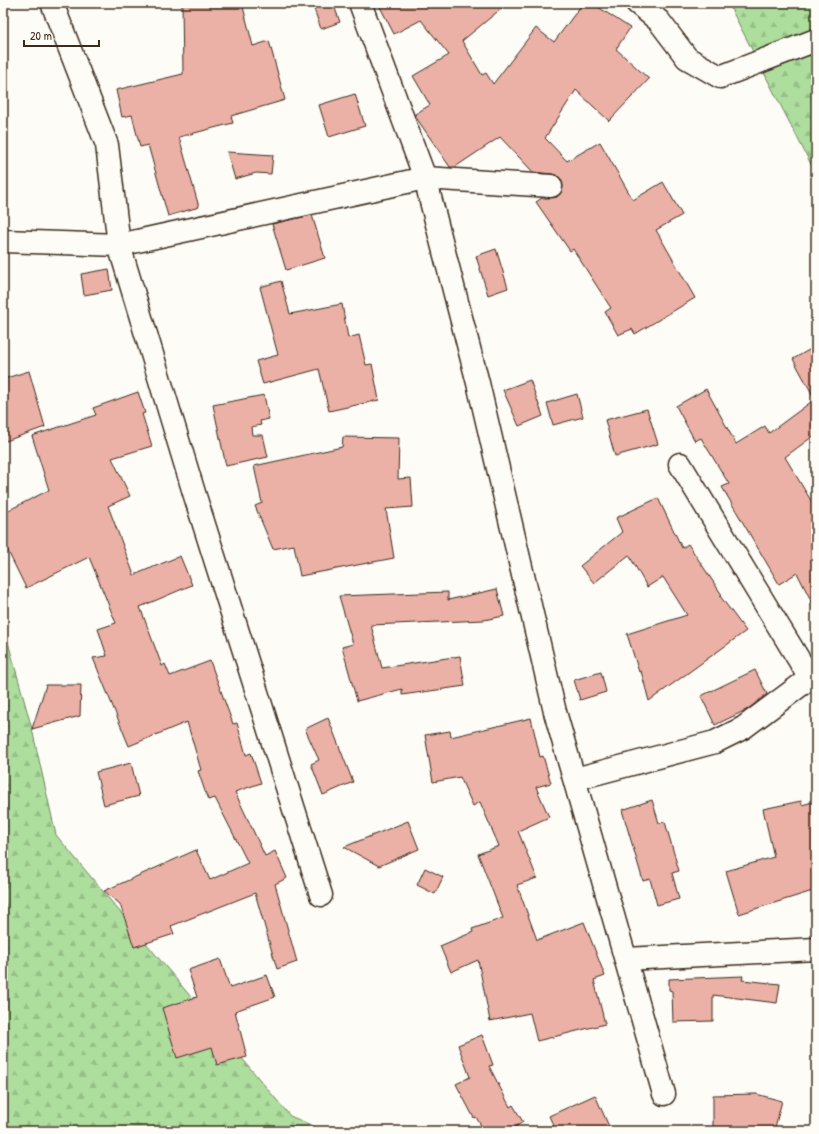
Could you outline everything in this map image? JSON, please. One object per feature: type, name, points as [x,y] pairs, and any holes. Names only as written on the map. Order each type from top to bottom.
[{"type":"street","points":[[52,3],[107,145],[119,245],[195,496],[321,895]]},
{"type":"street","points":[[360,3],[425,178],[478,383],[555,712],[664,1094]]},
{"type":"street","points":[[637,3],[659,21],[687,58],[720,77],[816,40]]},
{"type":"street","points":[[3,241],[119,245],[425,178],[551,186]]},
{"type":"street","points":[[575,779],[715,742],[743,728],[813,678],[680,464]]},
{"type":"street","points":[[626,959],[816,949]]},
{"type":"green space","points":[[728,3],[816,3],[816,174]]},
{"type":"green space","points":[[3,624],[32,729],[56,835],[290,1116],[325,1131],[3,1131]]},
{"type":"building","points":[[182,3],[242,3],[253,46],[269,41],[285,100],[231,116],[233,123],[179,137],[199,207],[168,216],[148,145],[140,147],[132,115],[122,117],[116,90],[183,74]]},
{"type":"building","points":[[312,3],[333,3],[340,22],[321,29]]},
{"type":"building","points":[[378,3],[508,3],[462,41],[482,75],[486,73],[493,84],[536,28],[554,42],[583,3],[592,3],[630,28],[616,49],[649,79],[609,121],[576,90],[545,138],[567,161],[600,142],[633,200],[663,182],[682,215],[656,230],[695,298],[635,334],[632,329],[618,335],[605,312],[611,308],[573,249],[570,251],[536,202],[542,198],[557,197],[561,193],[563,187],[562,180],[558,176],[552,174],[533,172],[500,137],[455,167],[450,167],[415,116],[415,114],[430,105],[413,76],[449,55],[421,20],[394,34]]},
{"type":"building","points":[[355,94],[365,126],[329,137],[319,105]]},
{"type":"building","points":[[227,152],[273,155],[271,174],[256,173],[235,179]]},
{"type":"building","points":[[312,215],[325,258],[286,270],[272,224]]},
{"type":"building","points":[[496,249],[508,288],[488,295],[476,256]]},
{"type":"building","points":[[109,269],[112,290],[84,295],[81,274]]},
{"type":"building","points":[[281,281],[290,314],[342,304],[348,338],[359,335],[366,365],[372,364],[379,400],[329,411],[319,369],[263,384],[256,361],[278,355],[260,287]]},
{"type":"building","points":[[816,346],[816,434],[785,457],[816,509],[816,610],[797,573],[779,584],[722,487],[729,484],[701,438],[695,441],[676,406],[706,389],[736,444],[765,426],[769,433],[815,399],[793,359]]},
{"type":"building","points":[[29,371],[45,427],[3,442],[3,379]]},
{"type":"building","points":[[530,380],[543,416],[519,426],[503,390]]},
{"type":"building","points":[[138,392],[145,413],[142,414],[152,446],[112,458],[130,496],[108,506],[134,575],[180,556],[192,585],[140,607],[162,666],[165,664],[170,676],[210,661],[233,724],[237,723],[246,755],[251,753],[261,783],[235,792],[265,856],[275,851],[287,878],[275,884],[297,962],[277,969],[255,893],[171,926],[174,934],[134,947],[120,904],[104,891],[196,850],[210,880],[248,863],[215,798],[208,800],[198,771],[201,770],[187,722],[129,746],[93,658],[107,656],[98,629],[116,623],[89,557],[26,588],[3,541],[3,513],[49,490],[32,436],[96,415],[93,408]]},
{"type":"building","points":[[577,394],[583,417],[553,425],[547,403]]},
{"type":"building","points":[[264,395],[269,419],[260,421],[261,425],[251,427],[252,435],[263,435],[268,457],[226,466],[213,405]]},
{"type":"building","points":[[647,409],[658,444],[615,456],[605,420]]},
{"type":"building","points":[[343,437],[399,438],[398,479],[411,478],[413,507],[386,509],[394,558],[300,576],[294,545],[273,549],[255,506],[262,503],[254,466],[342,447]]},
{"type":"building","points":[[658,498],[682,548],[688,544],[722,595],[720,596],[746,631],[649,701],[641,671],[639,672],[627,634],[687,615],[663,577],[647,587],[629,555],[594,583],[580,566],[622,532],[616,518]]},
{"type":"building","points":[[497,589],[504,616],[484,620],[371,625],[382,668],[460,656],[465,686],[402,695],[402,689],[357,701],[342,647],[353,644],[339,596],[448,592],[448,600]]},
{"type":"building","points":[[755,670],[767,694],[748,709],[715,725],[701,696]]},
{"type":"building","points":[[601,672],[606,692],[580,700],[574,680]]},
{"type":"building","points":[[46,685],[81,685],[80,716],[32,729]]},
{"type":"building","points":[[328,718],[353,782],[323,795],[311,764],[319,760],[305,729]]},
{"type":"building","points":[[531,718],[540,757],[543,756],[551,783],[536,787],[549,817],[518,831],[537,878],[517,885],[537,940],[584,922],[605,976],[594,980],[605,1024],[537,1041],[530,1013],[490,1021],[478,960],[451,972],[440,946],[473,932],[472,929],[503,918],[478,854],[499,846],[480,802],[473,806],[460,777],[433,782],[425,735],[450,731],[451,737]]},
{"type":"building","points":[[131,763],[139,796],[104,805],[96,772]]},
{"type":"building","points":[[652,800],[659,823],[665,822],[679,871],[672,873],[679,899],[657,905],[650,879],[643,881],[622,810]]},
{"type":"building","points":[[801,801],[802,805],[816,801],[816,890],[739,914],[726,871],[774,857],[763,809]]},
{"type":"building","points":[[408,821],[419,849],[379,866],[344,847]]},
{"type":"building","points":[[425,868],[443,877],[435,894],[417,885]]},
{"type":"building","points":[[220,959],[230,988],[267,975],[275,997],[235,1011],[247,1057],[217,1065],[212,1047],[177,1058],[162,1008],[197,997],[188,970]]},
{"type":"building","points":[[743,976],[742,980],[780,984],[777,1003],[713,995],[713,1021],[673,1022],[672,991],[669,990],[669,979]]},
{"type":"building","points":[[482,1035],[493,1065],[489,1066],[510,1107],[513,1105],[523,1122],[509,1131],[484,1131],[476,1117],[474,1118],[456,1084],[470,1077],[458,1045]]},
{"type":"building","points":[[756,1094],[782,1101],[774,1131],[713,1131],[713,1095]]},
{"type":"building","points":[[595,1095],[611,1131],[556,1131],[549,1116]]}]
